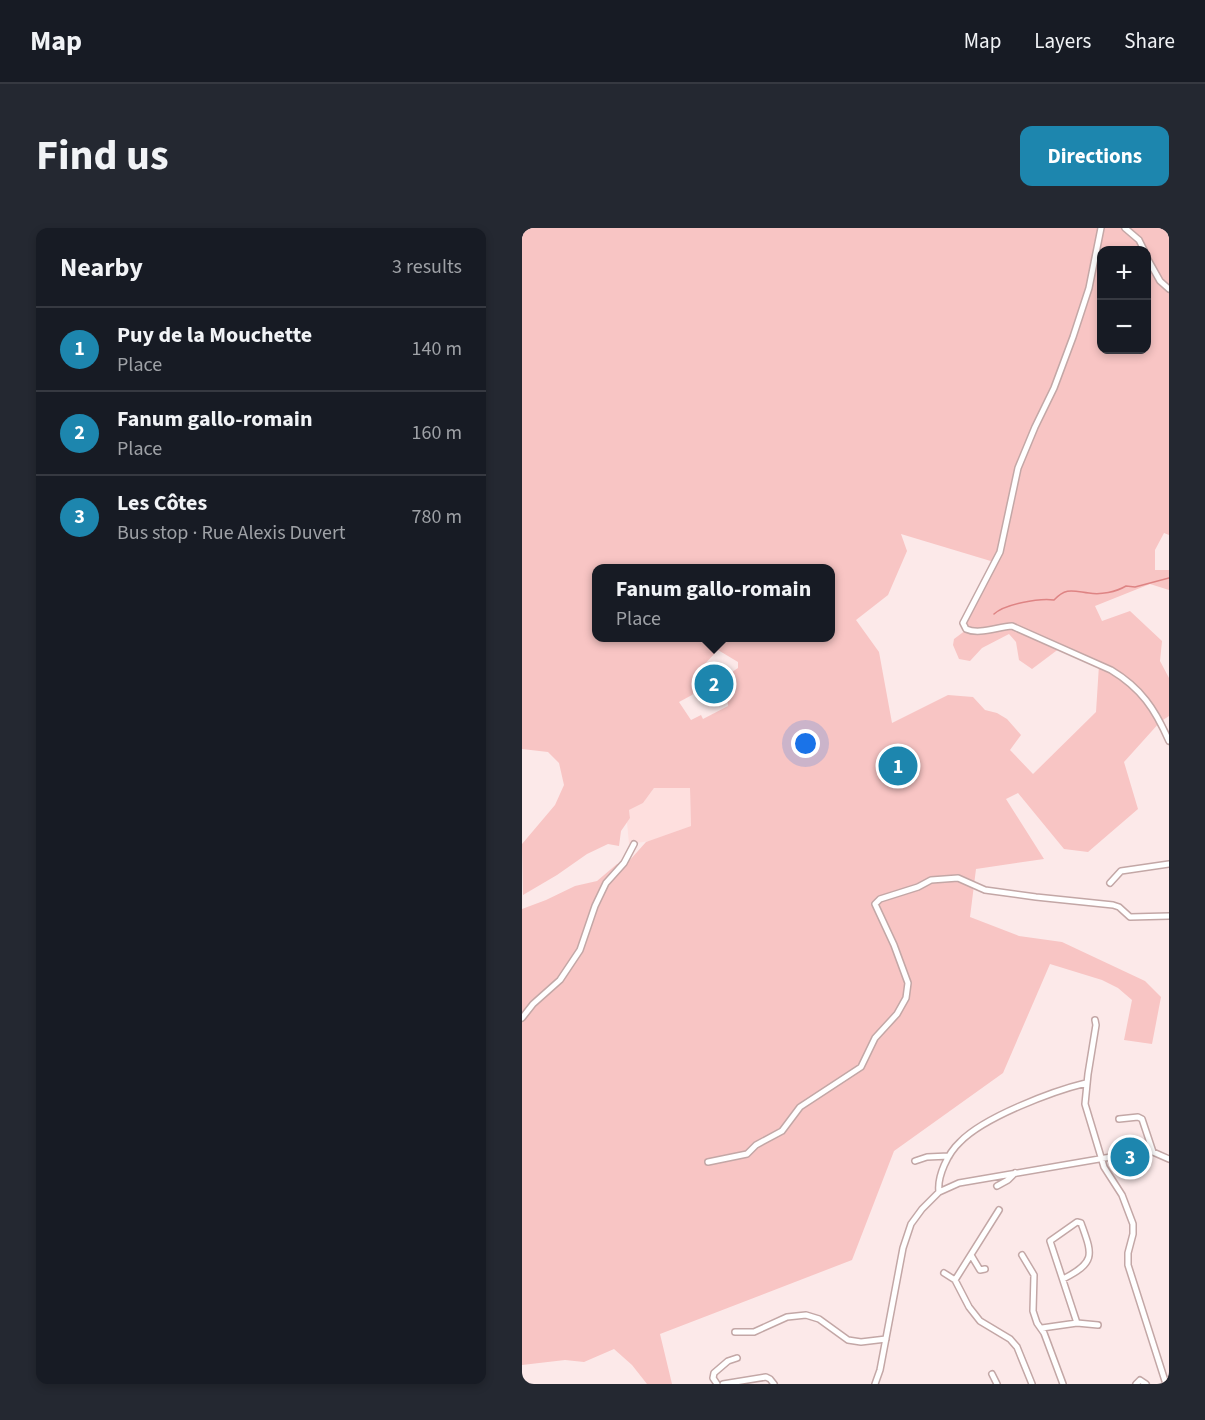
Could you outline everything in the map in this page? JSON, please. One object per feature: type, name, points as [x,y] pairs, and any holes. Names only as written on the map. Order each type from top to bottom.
[{"type":"street","points":[[1101,228],[1089,288],[1073,337],[1054,388],[1018,468],[1000,552],[963,623],[966,630],[974,633],[996,627],[1012,626],[1111,670],[1139,690],[1160,722],[1169,741]]},
{"type":"street","points":[[1125,228],[1139,240],[1142,246]]},
{"type":"street","points":[[1151,265],[1160,281],[1169,290]]},
{"type":"street","points":[[522,1018],[533,1004],[560,980],[580,950],[595,906],[606,883],[624,863],[634,844]]},
{"type":"street","points":[[1110,883],[1121,871],[1169,864]]},
{"type":"street","points":[[708,1162],[747,1154],[756,1145],[782,1131],[800,1107],[861,1067],[875,1038],[897,1014],[906,998],[908,983],[894,945],[874,904],[880,899],[918,887],[931,880],[958,878],[985,890],[1113,905],[1130,916],[1169,916]]},
{"type":"street","points":[[1095,1020],[1085,1094],[1087,1112],[1104,1167],[1122,1195],[1133,1224],[1128,1265],[1166,1384]]},
{"type":"street","points":[[939,1192],[938,1185],[950,1156],[960,1142],[975,1130],[1029,1101],[1086,1083]]},
{"type":"street","points":[[1119,1119],[1138,1117],[1142,1119],[1153,1152]]},
{"type":"street","points":[[875,1384],[908,1232],[922,1209],[939,1192],[970,1180],[1140,1152],[1153,1152],[1168,1160]]},
{"type":"street","points":[[915,1161],[927,1157],[950,1156]]},
{"type":"street","points":[[997,1186],[1015,1173]]},
{"type":"street","points":[[955,1280],[999,1210]]},
{"type":"street","points":[[1063,1279],[1088,1262],[1090,1257],[1081,1223],[1077,1222],[1050,1241],[1077,1323]]},
{"type":"street","points":[[971,1255],[980,1270],[985,1269]]},
{"type":"street","points":[[1022,1255],[1034,1275],[1033,1311],[1037,1323],[1042,1328],[1063,1384]]},
{"type":"street","points":[[944,1273],[955,1280],[969,1308],[980,1322],[1010,1339],[1017,1347],[1032,1384]]},
{"type":"street","points":[[735,1332],[754,1332],[787,1317],[806,1315],[819,1320],[848,1340],[861,1342],[886,1339]]},
{"type":"street","points":[[1042,1328],[1077,1323],[1098,1325]]},
{"type":"street","points":[[717,1384],[713,1378],[714,1373],[728,1360],[737,1358]]},
{"type":"street","points":[[993,1374],[997,1384]]},
{"type":"street","points":[[723,1384],[766,1377],[774,1384]]},
{"type":"street","points":[[1136,1384],[1140,1380],[1146,1384]]},
{"type":"shaded area","points":[[522,228],[1169,228],[1169,535],[1164,533],[1155,550],[1155,570],[1169,570],[1169,590],[1150,584],[1095,606],[1102,621],[1130,611],[1162,641],[1160,661],[1169,678],[1169,716],[1160,722],[1124,762],[1138,809],[1088,852],[1064,849],[1018,793],[1006,799],[1044,859],[976,869],[970,917],[1019,936],[1062,942],[1145,981],[1161,997],[1152,1044],[1124,1040],[1132,1000],[1118,988],[1102,980],[1050,964],[1003,1073],[894,1151],[852,1260],[660,1334],[672,1384],[647,1384],[632,1365],[614,1349],[584,1362],[565,1360],[522,1365],[522,909],[575,886],[597,881],[617,864],[629,861],[646,842],[691,826],[690,788],[654,788],[643,803],[629,810],[630,818],[621,831],[619,846],[608,844],[587,854],[523,895],[522,844],[555,805],[564,785],[559,763],[548,752],[522,749]],"holes":[[[901,534],[994,562],[963,623],[966,630],[954,639],[953,645],[959,659],[970,661],[982,648],[1009,634],[1016,642],[1019,660],[1032,669],[1060,648],[1099,665],[1096,712],[1033,774],[1010,750],[1021,735],[1007,719],[985,710],[973,697],[948,695],[892,723],[879,652],[856,620],[888,595],[907,551]],[[718,650],[738,662],[738,668],[729,674],[727,683],[720,684],[715,693],[727,692],[728,706],[703,719],[701,715],[691,720],[679,702],[692,695],[701,684],[700,669]]]},
{"type":"shaded area","points":[[654,788],[690,788],[691,826],[650,841],[629,844],[627,822],[630,818],[629,810],[643,803]]},
{"type":"waterway","points":[[994,614],[1022,602],[1054,600],[1066,592],[1103,593],[1169,578]]},
{"type":"place","name":"Fanum gallo-romain","points":[[714,684]]},
{"type":"place","name":"Puy de la Mouchette","points":[[898,766]]},
{"type":"place","name":"Les Côtes","points":[[1130,1157]]}]
